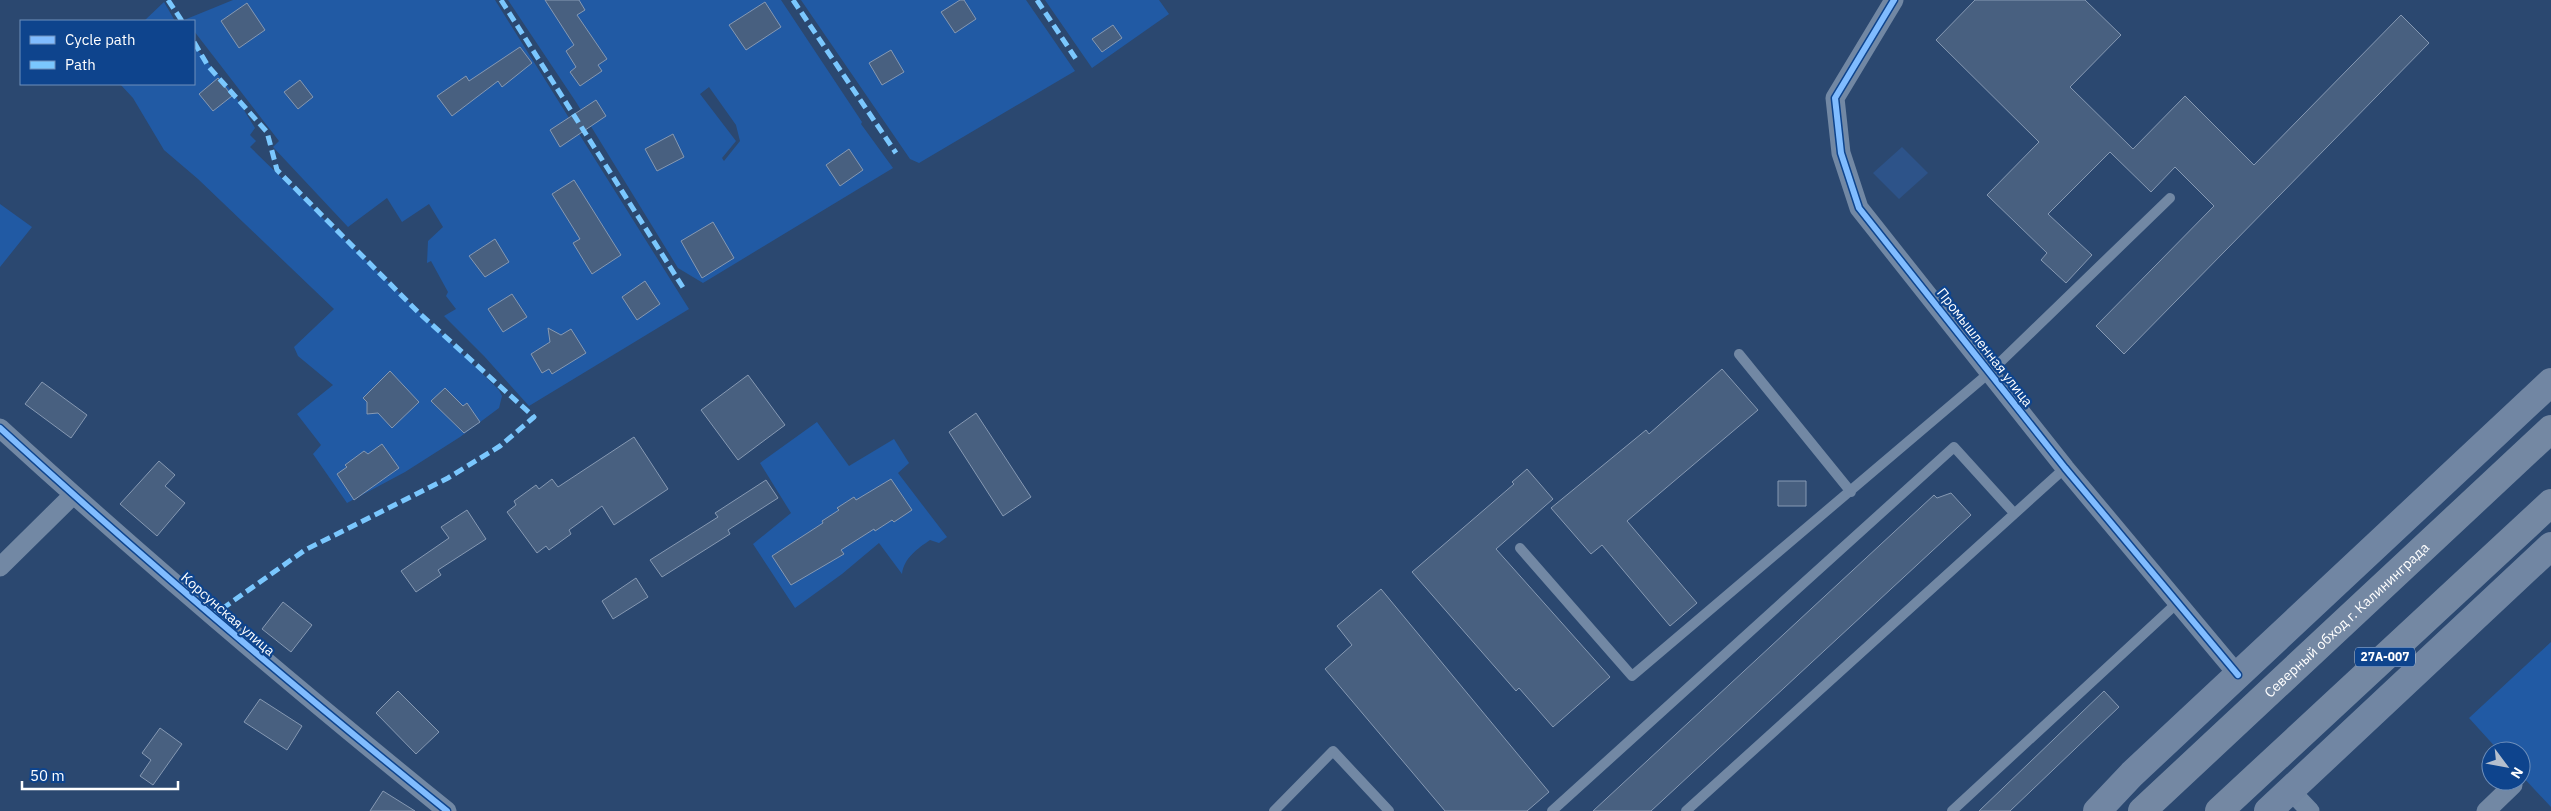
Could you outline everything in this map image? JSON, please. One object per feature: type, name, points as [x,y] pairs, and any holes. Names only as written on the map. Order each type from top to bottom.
[{"type":"highway","name":"Северный обход г. Калининграда","points":[[2142,811],[2551,429]]},
{"type":"highway","name":"27А-007","points":[[2219,811],[2551,503]]},
{"type":"main road","points":[[2097,811],[2132,774],[2551,382]]},
{"type":"main road","points":[[2268,811],[2551,546]]},
{"type":"street","name":"Промышленная улица","points":[[1894,0],[1835,98],[1842,153],[1859,208],[2065,468],[2176,604],[2238,675]]},
{"type":"street","name":"Корсунская улица","points":[[0,428],[73,495],[291,684],[447,811]]},
{"type":"street","points":[[0,567],[73,495]]},
{"type":"street","points":[[2290,790],[2310,811]]},
{"type":"street","points":[[2486,811],[2507,791]]},
{"type":"lane","points":[[1989,373],[2170,198]]},
{"type":"lane","points":[[1739,354],[1851,492]]},
{"type":"lane","name":"Промышленная улица","points":[[1520,548],[1632,676],[1989,373]]},
{"type":"lane","points":[[1552,811],[1954,448],[2014,513]]},
{"type":"lane","points":[[1686,811],[2065,468]]},
{"type":"lane","points":[[1952,811],[2176,604]]},
{"type":"lane","points":[[1274,811],[1332,751],[1389,811]]},
{"type":"shaded area","points":[[233,0],[495,0],[689,309],[529,406],[484,356],[444,316],[456,309],[446,296],[448,292],[431,261],[427,263],[428,241],[443,227],[429,204],[402,222],[387,198],[348,227],[273,147],[279,141],[195,32],[195,20],[184,20]]},
{"type":"shaded area","points":[[508,0],[781,0],[862,122],[861,124],[893,168],[703,283],[678,268],[576,102]],"holes":[[[709,87],[736,125],[740,141],[724,161],[722,158],[736,141],[700,94]]]},
{"type":"shaded area","points":[[801,0],[1026,0],[1075,71],[919,163],[910,159]]},
{"type":"shaded area","points":[[1045,0],[1159,0],[1169,14],[1092,68]]},
{"type":"shaded area","points":[[164,2],[174,20],[145,20]]},
{"type":"shaded area","points":[[195,47],[234,94],[255,128],[250,135],[256,141],[250,147],[499,390],[502,396],[499,408],[460,437],[405,472],[347,503],[313,454],[321,445],[297,414],[333,385],[298,356],[294,347],[334,309],[198,179],[164,150],[133,98],[121,85],[195,85]]},
{"type":"shaded area","points":[[1902,147],[1928,173],[1899,199],[1873,173]]},
{"type":"shaded area","points":[[0,204],[32,227],[0,267]]},
{"type":"shaded area","points":[[817,422],[849,466],[894,439],[909,463],[898,473],[947,537],[939,543],[930,540],[916,550],[905,563],[902,574],[879,543],[842,574],[795,608],[753,544],[791,513],[760,463]]},
{"type":"shaded area","points":[[2551,642],[2551,807],[2531,786],[2531,741],[2490,741],[2469,718]]},
{"type":"building","points":[[545,0],[579,0],[585,10],[577,15],[607,59],[598,65],[602,71],[580,86],[570,72],[576,67],[566,51],[574,45]]},
{"type":"building","points":[[960,0],[964,0],[976,19],[955,33],[941,12]]},
{"type":"building","points":[[1975,0],[2085,0],[2121,35],[2070,87],[2133,149],[2185,96],[2254,165],[2401,15],[2429,43],[2124,354],[2096,326],[2214,206],[2175,167],[2151,192],[2110,152],[2048,214],[2092,255],[2066,283],[2041,260],[2047,253],[1987,195],[2039,142],[1936,40]]},
{"type":"building","points":[[765,2],[781,27],[746,50],[729,25]]},
{"type":"building","points":[[247,3],[265,30],[239,48],[221,21]]},
{"type":"building","points":[[1113,25],[1122,38],[1102,52],[1092,39]]},
{"type":"building","points":[[520,47],[532,63],[502,87],[498,81],[452,116],[437,96],[466,76],[469,81]]},
{"type":"building","points":[[891,50],[904,72],[882,85],[869,63]]},
{"type":"building","points":[[218,78],[232,96],[213,111],[199,94]]},
{"type":"building","points":[[300,80],[313,97],[298,109],[284,92]]},
{"type":"building","points":[[596,100],[606,116],[560,147],[550,130]]},
{"type":"building","points":[[673,134],[684,157],[657,171],[645,149]]},
{"type":"building","points":[[849,149],[863,170],[840,186],[826,165]]},
{"type":"building","points":[[574,180],[621,255],[592,274],[573,243],[580,239],[552,194]]},
{"type":"building","points":[[713,222],[734,258],[702,278],[681,241]]},
{"type":"building","points":[[495,239],[509,262],[485,277],[469,256]]},
{"type":"building","points":[[645,281],[660,304],[637,320],[622,297]]},
{"type":"building","points":[[512,294],[527,317],[503,332],[488,309]]},
{"type":"building","points":[[548,328],[561,335],[571,329],[586,353],[552,374],[549,369],[542,373],[531,354],[550,342]]},
{"type":"building","points":[[1722,369],[1758,410],[1627,521],[1697,603],[1670,626],[1602,545],[1591,554],[1551,508],[1646,430],[1649,434]]},
{"type":"building","points":[[390,371],[419,402],[392,428],[378,413],[367,414],[367,402],[363,398]]},
{"type":"building","points":[[748,375],[785,425],[738,460],[701,410]]},
{"type":"building","points":[[42,382],[87,415],[71,438],[25,404]]},
{"type":"building","points":[[445,388],[463,406],[467,403],[480,422],[464,433],[431,401]]},
{"type":"building","points":[[976,413],[1031,497],[1003,516],[949,432]]},
{"type":"building","points":[[634,437],[668,489],[614,525],[602,506],[569,530],[571,534],[549,550],[546,546],[537,553],[507,512],[516,505],[514,501],[536,485],[539,489],[552,479],[558,487]]},
{"type":"building","points":[[382,444],[399,468],[354,500],[337,474],[347,467],[345,465],[364,451],[368,454]]},
{"type":"building","points":[[159,461],[175,475],[165,486],[185,503],[157,536],[120,504]]},
{"type":"building","points":[[1527,469],[1553,499],[1496,549],[1610,677],[1553,727],[1519,688],[1516,691],[1412,572],[1514,484],[1512,482]]},
{"type":"building","points":[[891,479],[912,510],[894,522],[892,520],[875,531],[874,529],[841,550],[844,554],[791,585],[772,556],[823,523],[822,521],[839,510],[837,508],[854,497],[856,500]]},
{"type":"building","points":[[766,480],[778,498],[728,530],[730,534],[662,577],[650,560],[718,517],[715,513]]},
{"type":"building","points":[[1778,481],[1806,481],[1806,506],[1778,506]]},
{"type":"building","points":[[1951,493],[1971,515],[1651,811],[1593,811],[1934,495],[1937,498]]},
{"type":"building","points":[[467,510],[486,539],[438,570],[441,575],[416,592],[401,571],[449,538],[441,527]]},
{"type":"building","points":[[636,578],[648,597],[613,619],[602,601]]},
{"type":"building","points":[[1381,589],[1549,792],[1527,811],[1445,811],[1325,669],[1352,645],[1337,626]]},
{"type":"building","points":[[283,602],[312,625],[291,652],[262,629]]},
{"type":"building","points":[[398,691],[439,732],[416,754],[376,713]]},
{"type":"building","points":[[2104,691],[2119,707],[2010,811],[1979,811]]},
{"type":"building","points":[[260,699],[302,726],[287,750],[244,722]]},
{"type":"building","points":[[160,728],[182,744],[153,785],[140,776],[151,760],[142,753]]},
{"type":"building","points":[[383,791],[415,811],[370,811]]},
{"type":"marked path","points":[[168,0],[181,20]]},
{"type":"marked path","points":[[501,0],[684,289]]},
{"type":"marked path","points":[[793,0],[896,153]]},
{"type":"marked path","points":[[1037,0],[1076,59]]},
{"type":"marked path","points":[[195,44],[208,66],[267,132],[277,170],[418,312],[534,417],[500,446],[448,478],[305,550],[212,616]]},
{"type":"cycle path","points":[[1894,0],[1835,98],[1841,153],[1859,208],[2065,468],[2238,675]]},
{"type":"cycle path","points":[[0,428],[220,623],[447,811]]}]
